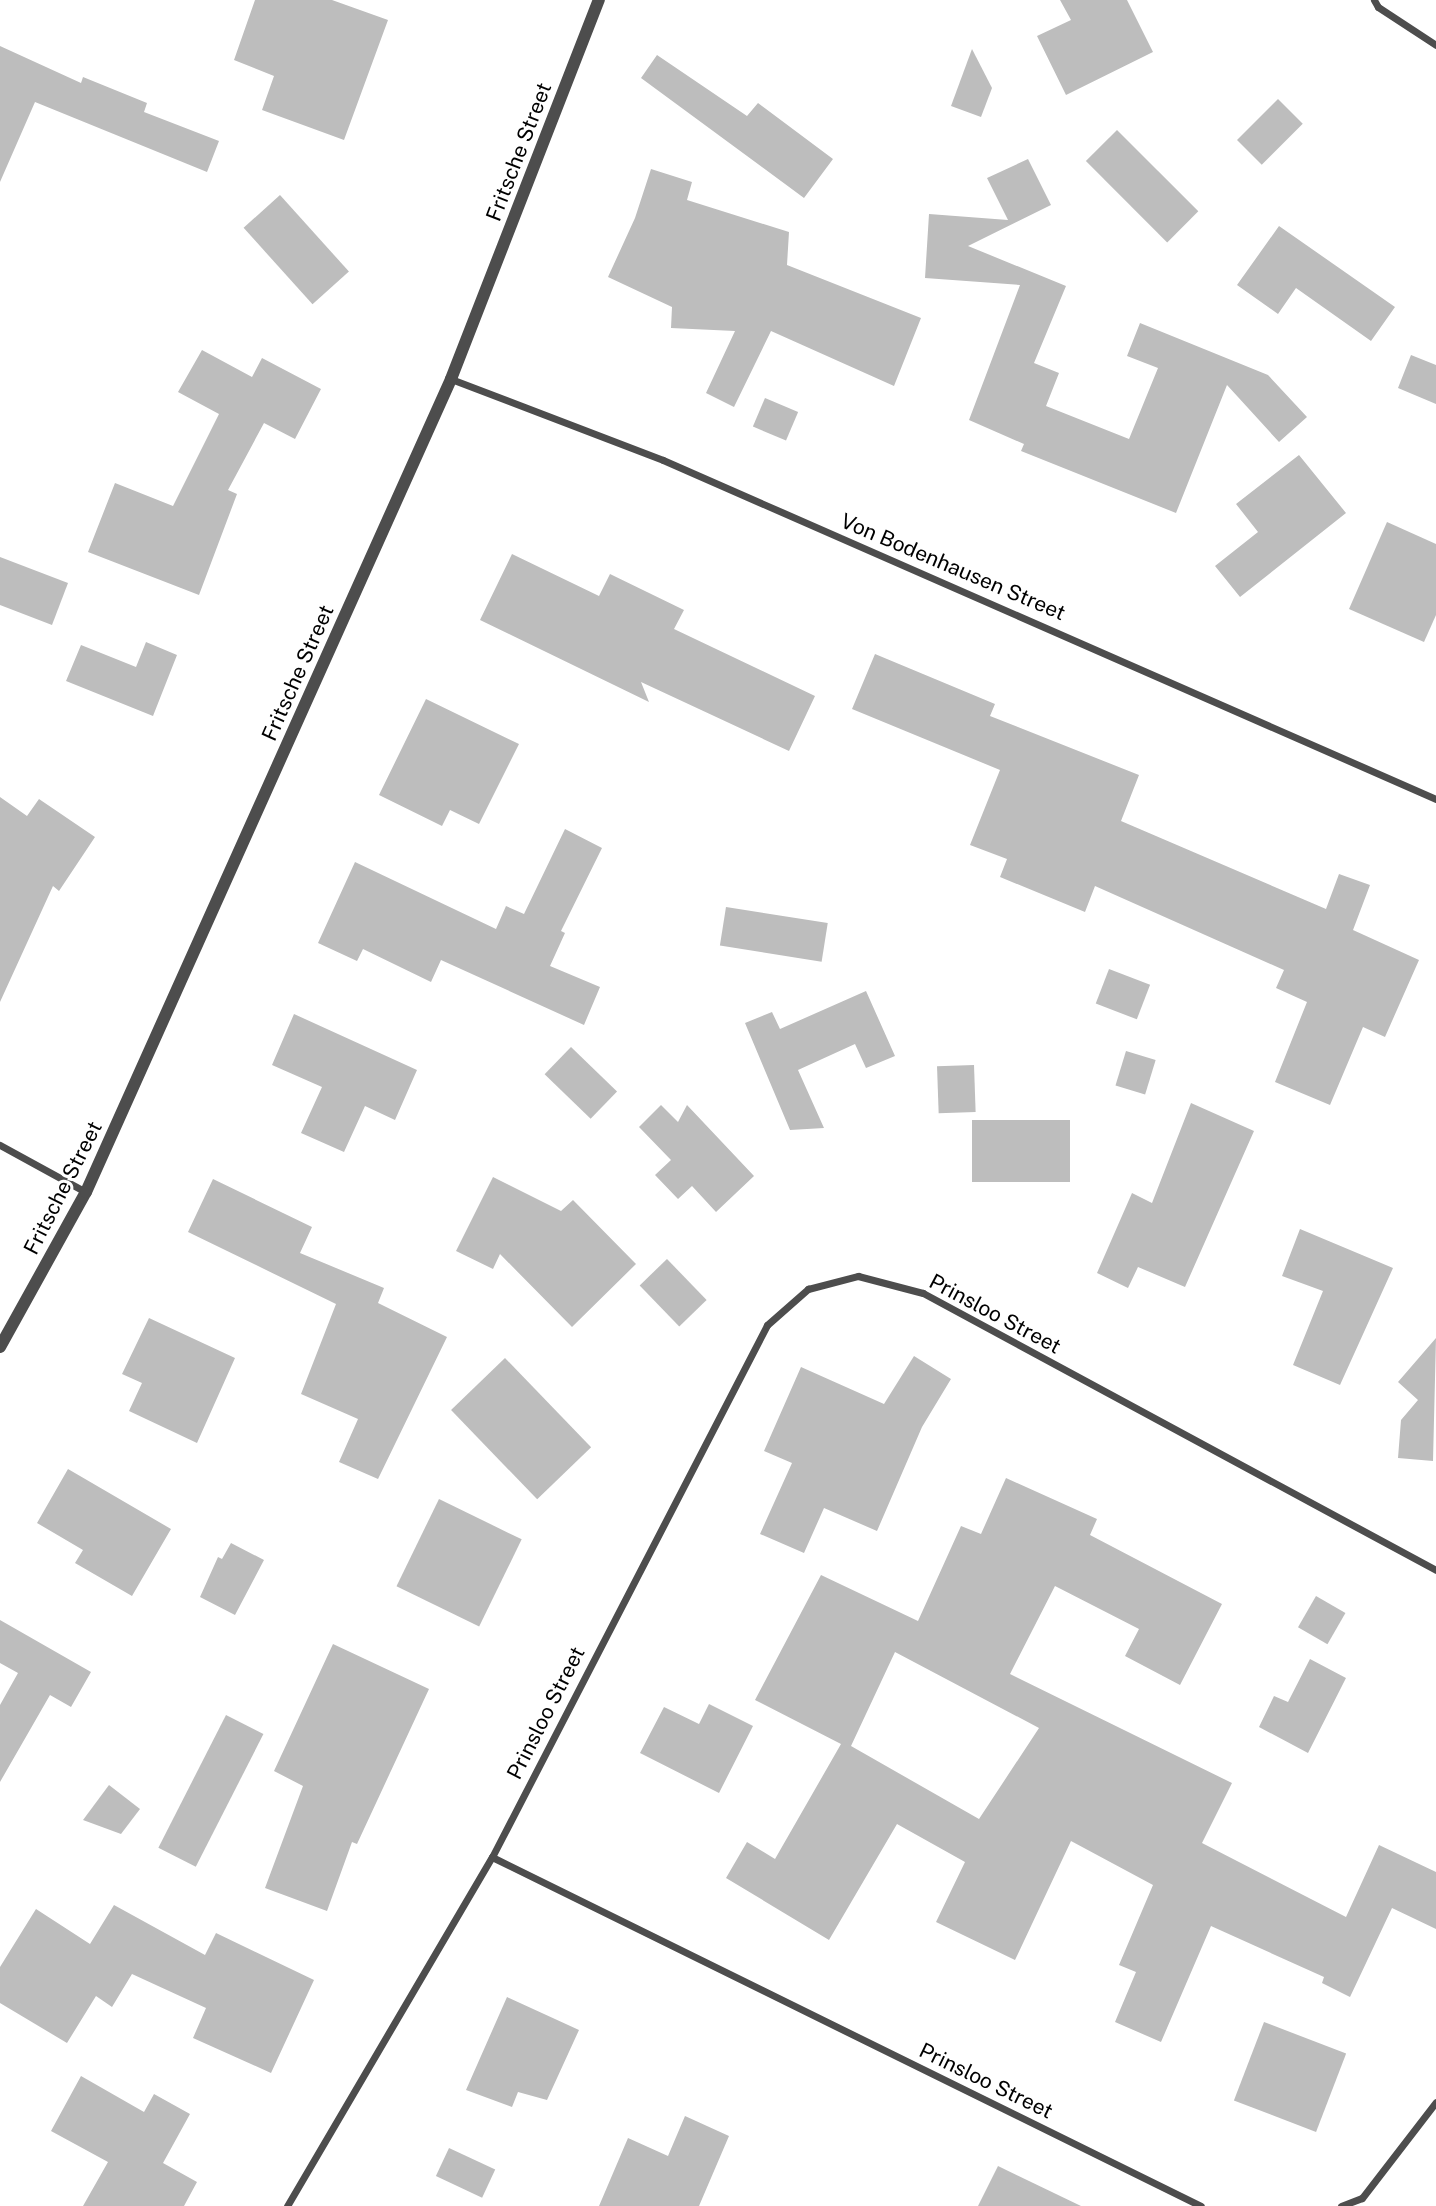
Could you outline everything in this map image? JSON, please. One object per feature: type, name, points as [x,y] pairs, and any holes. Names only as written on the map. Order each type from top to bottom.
[{"type":"street","name":"Fritsche Street","points":[[0,1347],[86,1192],[451,379],[599,0]]},
{"type":"street","points":[[1374,0],[1378,7],[1436,45]]},
{"type":"street","name":"Von Bodenhausen Street","points":[[451,379],[663,460],[1436,799]]},
{"type":"street","points":[[0,1145],[86,1192]]},
{"type":"street","name":"Prinsloo Street","points":[[286,2206],[492,1857],[767,1325],[808,1289],[858,1276],[923,1293],[1436,1570]]},
{"type":"street","name":"Prinsloo Street","points":[[492,1857],[1201,2206]]},
{"type":"street","points":[[1341,2206],[1362,2198],[1436,2102]]},
{"type":"building","points":[[255,0],[332,0],[388,20],[344,140],[262,110],[274,76],[234,60]]},
{"type":"building","points":[[1060,0],[1127,0],[1153,52],[1066,95],[1037,36],[1071,20]]},
{"type":"building","points":[[0,46],[81,83],[83,77],[147,103],[144,112],[219,141],[207,172],[35,102],[0,182]]},
{"type":"building","points":[[972,49],[992,88],[981,117],[951,106]]},
{"type":"building","points":[[657,55],[747,116],[758,103],[833,159],[804,198],[641,78]]},
{"type":"building","points":[[1278,99],[1303,124],[1262,165],[1237,140]]},
{"type":"building","points":[[1117,130],[1198,211],[1167,242],[1086,161]]},
{"type":"building","points":[[1028,159],[1051,205],[968,246],[1066,286],[1034,363],[1059,373],[1046,406],[1129,439],[1158,368],[1127,356],[1140,323],[1268,375],[1307,417],[1279,442],[1227,385],[1176,513],[1021,451],[1024,444],[969,420],[1020,285],[925,278],[929,214],[1008,220],[987,178]]},
{"type":"building","points":[[651,169],[692,182],[687,200],[789,232],[787,265],[921,318],[894,386],[771,331],[734,407],[706,393],[735,331],[671,328],[672,307],[608,277],[635,218]]},
{"type":"building","points":[[280,195],[349,272],[313,304],[244,228]]},
{"type":"building","points":[[1279,226],[1395,307],[1371,341],[1296,288],[1278,314],[1237,285]]},
{"type":"building","points":[[202,350],[252,377],[262,358],[321,389],[295,439],[264,423],[228,490],[237,494],[199,595],[88,552],[115,483],[173,506],[219,414],[178,392]]},
{"type":"building","points":[[1411,355],[1436,365],[1436,404],[1398,388]]},
{"type":"building","points":[[765,398],[798,412],[786,441],[753,427]]},
{"type":"building","points":[[1299,455],[1346,513],[1240,597],[1215,566],[1258,532],[1236,504]]},
{"type":"building","points":[[1387,522],[1436,544],[1436,615],[1424,642],[1349,609]]},
{"type":"building","points":[[512,554],[599,596],[610,574],[684,610],[674,629],[815,696],[789,751],[641,682],[649,702],[480,620]]},
{"type":"building","points":[[0,557],[68,583],[52,625],[0,605]]},
{"type":"building","points":[[146,642],[177,655],[153,716],[66,681],[81,645],[136,667]]},
{"type":"building","points":[[875,654],[995,704],[990,716],[1139,775],[1121,821],[1326,909],[1339,874],[1370,885],[1353,930],[1419,960],[1385,1037],[1363,1027],[1330,1105],[1275,1082],[1307,1002],[1276,988],[1284,970],[1095,886],[1085,912],[1000,877],[1007,859],[970,845],[1000,770],[852,709]]},
{"type":"building","points":[[426,699],[519,744],[479,824],[450,810],[442,826],[379,795]]},
{"type":"building","points":[[0,797],[27,816],[39,799],[95,837],[59,891],[53,886],[0,1002]]},
{"type":"building","points":[[565,829],[602,848],[561,931],[565,933],[550,966],[600,987],[584,1025],[441,960],[431,982],[363,949],[357,961],[318,943],[355,862],[496,929],[506,906],[524,914]]},
{"type":"building","points":[[726,907],[828,923],[822,962],[720,946]]},
{"type":"building","points":[[1109,969],[1150,985],[1137,1019],[1096,1004]]},
{"type":"building","points":[[866,991],[895,1056],[866,1068],[855,1044],[798,1070],[824,1128],[790,1130],[745,1023],[772,1012],[780,1029]]},
{"type":"building","points":[[294,1014],[417,1070],[395,1120],[365,1106],[344,1152],[301,1133],[322,1087],[272,1065]]},
{"type":"building","points":[[571,1047],[617,1091],[591,1119],[545,1074]]},
{"type":"building","points":[[1126,1051],[1156,1060],[1145,1094],[1115,1085]]},
{"type":"building","points":[[974,1065],[976,1112],[939,1113],[937,1066]]},
{"type":"building","points":[[1191,1103],[1254,1131],[1185,1287],[1138,1267],[1128,1288],[1097,1273],[1132,1193],[1152,1203]]},
{"type":"building","points":[[661,1105],[678,1122],[687,1105],[754,1176],[716,1212],[692,1186],[678,1199],[655,1175],[671,1160],[639,1127]]},
{"type":"building","points":[[972,1120],[1070,1120],[1070,1182],[972,1182]]},
{"type":"building","points":[[493,1177],[561,1211],[573,1200],[636,1264],[572,1327],[500,1254],[493,1269],[456,1251]]},
{"type":"building","points":[[213,1179],[312,1227],[300,1253],[384,1288],[378,1303],[447,1337],[378,1479],[339,1462],[358,1419],[301,1394],[336,1304],[188,1232]]},
{"type":"building","points":[[1300,1229],[1393,1268],[1340,1385],[1293,1365],[1323,1291],[1282,1276]]},
{"type":"building","points":[[667,1259],[707,1300],[679,1326],[640,1285]]},
{"type":"building","points":[[149,1318],[235,1358],[197,1443],[129,1411],[142,1383],[122,1374]]},
{"type":"building","points":[[1436,1338],[1433,1461],[1398,1458],[1401,1420],[1418,1400],[1398,1382]]},
{"type":"building","points":[[914,1356],[951,1379],[922,1427],[877,1531],[824,1508],[804,1553],[760,1534],[792,1463],[764,1451],[801,1367],[884,1404]]},
{"type":"building","points":[[505,1358],[591,1447],[537,1499],[451,1410]]},
{"type":"building","points":[[68,1469],[171,1529],[132,1596],[75,1563],[83,1550],[37,1523]]},
{"type":"building","points":[[1006,1478],[1097,1519],[1090,1535],[1222,1604],[1180,1685],[1125,1656],[1139,1629],[1055,1586],[1010,1674],[1232,1783],[1202,1843],[1346,1917],[1379,1845],[1436,1872],[1436,1929],[1392,1908],[1350,1997],[1322,1983],[1324,1977],[1211,1926],[1161,2042],[1115,2022],[1136,1972],[1119,1965],[1153,1885],[1071,1841],[1015,1960],[936,1922],[965,1862],[897,1824],[829,1940],[726,1878],[747,1842],[775,1859],[841,1744],[755,1700],[821,1575],[918,1621],[961,1526],[981,1534]],"holes":[[[895,1652],[1039,1728],[979,1819],[851,1746]]]},
{"type":"building","points":[[439,1499],[522,1539],[479,1627],[396,1586]]},
{"type":"building","points":[[231,1543],[264,1560],[235,1615],[200,1597],[218,1557],[222,1559]]},
{"type":"building","points":[[1316,1596],[1345,1613],[1327,1644],[1298,1627]]},
{"type":"building","points":[[0,1620],[91,1672],[71,1707],[50,1695],[0,1782],[0,1705],[18,1673],[0,1663]]},
{"type":"building","points":[[333,1644],[429,1689],[357,1844],[352,1842],[327,1911],[265,1888],[303,1786],[274,1771]]},
{"type":"building","points":[[1310,1659],[1346,1678],[1308,1753],[1259,1727],[1274,1696],[1288,1702]]},
{"type":"building","points":[[709,1704],[753,1726],[719,1793],[640,1753],[664,1707],[699,1724]]},
{"type":"building","points":[[226,1715],[263,1734],[196,1867],[158,1848]]},
{"type":"building","points":[[109,1785],[140,1809],[121,1834],[83,1820]]},
{"type":"building","points":[[114,1905],[205,1955],[216,1933],[314,1980],[271,2073],[193,2038],[206,2008],[132,1974],[112,2007],[96,1996],[67,2043],[0,2003],[0,1967],[36,1909],[90,1944]]},
{"type":"building","points":[[507,1997],[579,2030],[547,2100],[518,2092],[512,2107],[466,2090]]},
{"type":"building","points":[[1264,2022],[1346,2054],[1316,2132],[1234,2100]]},
{"type":"building","points":[[81,2076],[144,2112],[154,2094],[190,2114],[163,2163],[197,2182],[184,2206],[83,2206],[108,2162],[51,2131]]},
{"type":"building","points":[[685,2116],[729,2136],[699,2206],[599,2206],[628,2138],[668,2156]]},
{"type":"building","points":[[449,2148],[495,2170],[482,2198],[436,2176]]},
{"type":"building","points":[[998,2166],[1081,2206],[978,2206]]}]
